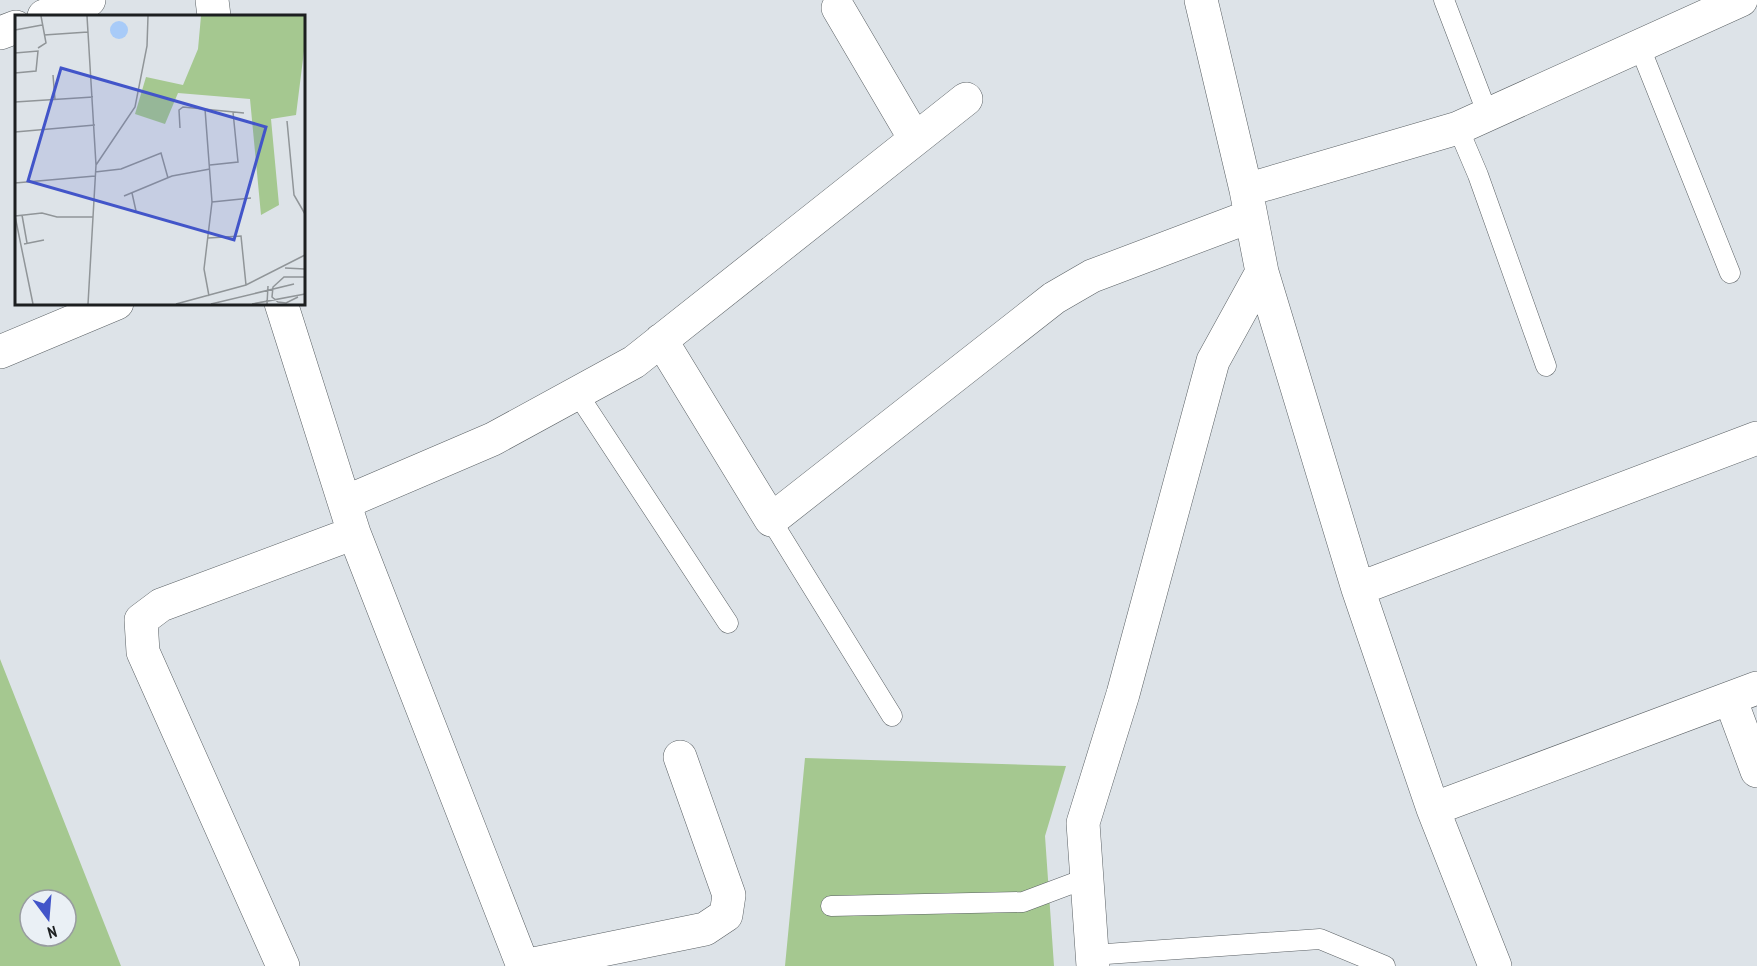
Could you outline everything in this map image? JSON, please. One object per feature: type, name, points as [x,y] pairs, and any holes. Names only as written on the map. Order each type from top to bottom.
[{"type":"street","points":[[47,15],[89,0]]},
{"type":"street","points":[[212,0],[214,15]]},
{"type":"street","points":[[1201,0],[1249,203],[1262,272],[1358,589],[1433,809],[1495,966]]},
{"type":"street","points":[[661,340],[771,520],[1054,298],[1092,276],[1249,203],[1458,128],[1741,0]]},
{"type":"street","points":[[838,8],[915,139]]},
{"type":"street","points":[[0,33],[15,27]]},
{"type":"street","points":[[346,502],[493,439],[634,362],[966,99]]},
{"type":"street","points":[[1092,960],[1083,823],[1123,694],[1214,361],[1262,272]]},
{"type":"street","points":[[0,352],[115,304]]},
{"type":"street","points":[[280,304],[346,502],[354,534],[523,966],[705,929],[726,915],[729,896],[680,757]]},
{"type":"street","points":[[1358,589],[1757,438]]},
{"type":"street","points":[[283,966],[143,652],[141,620],[161,605],[354,534]]},
{"type":"street","points":[[1433,809],[1744,693],[1757,771]]},
{"type":"lane","points":[[1444,0],[1488,115]]},
{"type":"lane","points":[[1639,45],[1730,273]]},
{"type":"lane","points":[[1458,128],[1478,175],[1546,366]]},
{"type":"lane","points":[[577,393],[728,623]]},
{"type":"lane","points":[[771,520],[892,716]]},
{"type":"lane","points":[[831,906],[1023,902],[1087,878]]},
{"type":"lane","points":[[1092,960],[1320,939],[1384,966]]},
{"type":"green space","points":[[0,659],[121,966],[0,966]]},
{"type":"green space","points":[[805,758],[1066,766],[1045,836],[1054,966],[785,966]]}]
